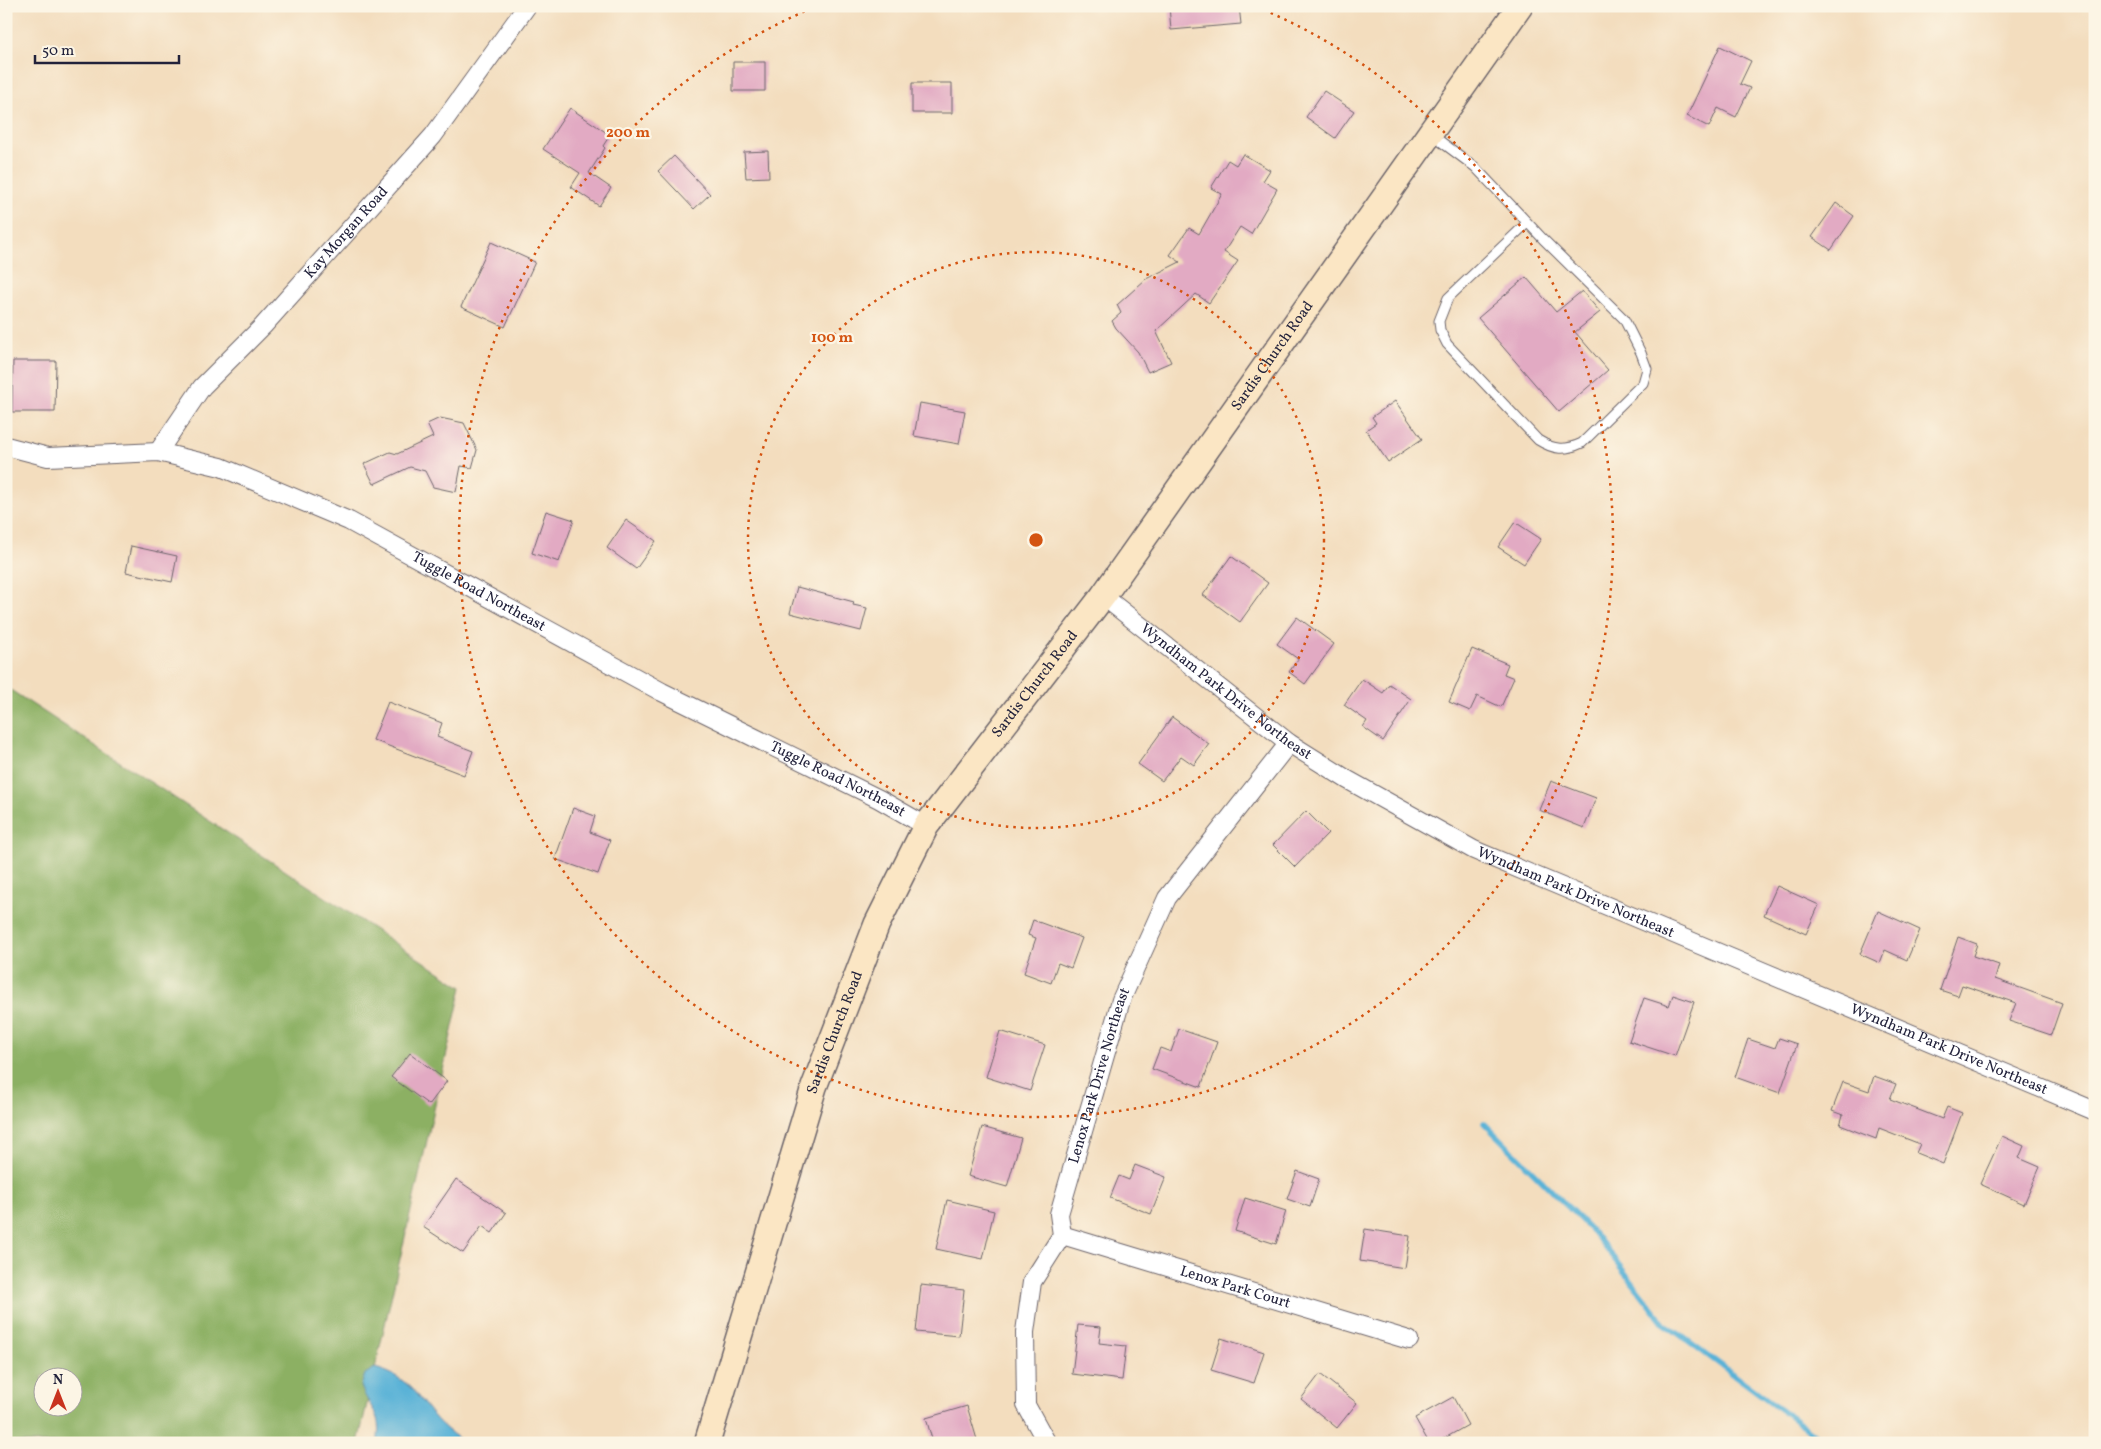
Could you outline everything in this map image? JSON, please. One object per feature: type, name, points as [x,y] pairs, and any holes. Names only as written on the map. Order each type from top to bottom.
[{"type":"street","name":"Kay Morgan Road","points":[[158,452],[202,387],[263,326],[433,136],[527,6]]},
{"type":"street","name":"Sardis Church Road","points":[[707,1443],[814,1087],[877,924],[926,826],[1103,596],[1520,6]]},
{"type":"street","name":"Tuggle Road Northeast","points":[[6,446],[48,457],[158,452],[221,467],[349,521],[662,692],[879,799],[926,826]]},
{"type":"street","name":"Wyndham Park Drive Northeast","points":[[1103,596],[1289,743],[1348,780],[1474,850],[2095,1110]]},
{"type":"street","name":"Lenox Park Drive Northeast","points":[[1062,1235],[1059,1214],[1122,1000],[1167,898],[1289,743]]},
{"type":"street","name":"Lenox Park Court","points":[[1062,1235],[1408,1340]]},
{"type":"street","points":[[1047,1443],[1026,1405],[1025,1332],[1032,1282],[1062,1235]]},
{"type":"lane","points":[[1430,134],[1475,167],[1624,319],[1641,352],[1647,369],[1643,383],[1582,443],[1570,448],[1549,447],[1538,440],[1447,344],[1440,330],[1439,321],[1448,298],[1528,223]]},
{"type":"green space","points":[[6,687],[462,987],[358,1443],[6,1443]]},
{"type":"water","points":[[375,1368],[398,1377],[413,1390],[441,1424],[465,1443],[377,1443],[377,1418],[361,1386],[365,1374]]},
{"type":"building","points":[[1169,6],[1239,6],[1241,24],[1171,30]]},
{"type":"building","points":[[1720,46],[1751,61],[1740,84],[1750,88],[1736,117],[1718,108],[1709,127],[1687,116]]},
{"type":"building","points":[[733,62],[765,62],[765,91],[733,91]]},
{"type":"building","points":[[912,83],[952,83],[952,113],[912,113]]},
{"type":"building","points":[[1324,91],[1354,111],[1335,138],[1306,117]]},
{"type":"building","points":[[570,108],[610,135],[603,146],[605,148],[589,173],[611,188],[599,206],[571,187],[580,173],[543,149]]},
{"type":"building","points":[[768,151],[769,177],[746,178],[744,152]]},
{"type":"building","points":[[1243,154],[1270,170],[1263,181],[1277,189],[1251,234],[1240,227],[1224,252],[1238,261],[1209,303],[1196,294],[1156,331],[1171,362],[1148,372],[1138,352],[1112,321],[1121,313],[1117,305],[1146,279],[1180,262],[1170,255],[1189,228],[1199,234],[1222,194],[1211,188],[1228,160],[1236,165]]},
{"type":"building","points":[[674,156],[710,194],[694,209],[658,171]]},
{"type":"building","points":[[1836,203],[1854,216],[1831,250],[1812,237]]},
{"type":"building","points":[[491,242],[535,262],[505,327],[461,307]]},
{"type":"building","points":[[1526,277],[1556,312],[1582,291],[1600,312],[1575,332],[1608,370],[1559,412],[1478,318]]},
{"type":"building","points":[[13,361],[56,361],[55,412],[12,412]]},
{"type":"building","points":[[1395,401],[1422,439],[1388,462],[1366,430],[1376,423],[1372,417]]},
{"type":"building","points":[[920,403],[965,411],[959,444],[914,436]]},
{"type":"building","points":[[440,418],[464,423],[477,450],[472,468],[461,466],[456,492],[433,487],[425,471],[410,467],[374,484],[364,464],[390,452],[397,454],[433,437],[427,424]]},
{"type":"building","points":[[546,511],[574,520],[559,562],[532,553]]},
{"type":"building","points":[[626,520],[656,541],[636,569],[607,548]]},
{"type":"building","points":[[1515,522],[1541,539],[1524,564],[1498,547]]},
{"type":"building","points":[[131,546],[177,556],[172,582],[126,572]]},
{"type":"building","points":[[1231,556],[1268,583],[1240,622],[1203,595]]},
{"type":"building","points":[[797,587],[854,602],[853,605],[867,608],[861,631],[790,613]]},
{"type":"building","points":[[1297,617],[1334,644],[1305,684],[1289,672],[1298,659],[1277,644]]},
{"type":"building","points":[[1472,649],[1508,664],[1504,674],[1514,678],[1501,707],[1477,696],[1470,711],[1449,702]]},
{"type":"building","points":[[1362,679],[1383,693],[1389,684],[1411,699],[1383,741],[1363,727],[1367,721],[1344,705]]},
{"type":"building","points":[[388,702],[442,723],[437,737],[473,751],[464,775],[373,740]]},
{"type":"building","points":[[1172,717],[1209,744],[1194,765],[1181,756],[1162,781],[1138,764]]},
{"type":"building","points":[[1551,781],[1596,798],[1584,828],[1539,810]]},
{"type":"building","points":[[573,808],[595,816],[590,832],[610,840],[598,874],[555,859]]},
{"type":"building","points":[[1306,811],[1328,833],[1295,867],[1273,845]]},
{"type":"building","points":[[1777,886],[1819,905],[1806,934],[1764,915]]},
{"type":"building","points":[[1878,911],[1920,930],[1907,960],[1885,950],[1880,963],[1860,954]]},
{"type":"building","points":[[1033,920],[1082,938],[1071,968],[1058,963],[1051,983],[1024,973],[1036,938],[1028,935]]},
{"type":"building","points":[[1958,937],[1977,944],[1973,956],[1999,965],[1995,979],[2062,1003],[2051,1035],[2009,1021],[2016,1003],[1962,985],[1958,996],[1940,990]]},
{"type":"building","points":[[1673,995],[1694,1002],[1675,1056],[1629,1041],[1644,998],[1669,1006]]},
{"type":"building","points":[[1179,1029],[1217,1042],[1201,1087],[1152,1069],[1160,1048],[1171,1052]]},
{"type":"building","points":[[1000,1031],[1045,1045],[1030,1091],[986,1077]]},
{"type":"building","points":[[1779,1038],[1797,1044],[1780,1093],[1735,1077],[1748,1039],[1775,1048]]},
{"type":"building","points":[[410,1053],[447,1081],[429,1105],[391,1077]]},
{"type":"building","points":[[1874,1076],[1896,1084],[1890,1099],[1942,1119],[1947,1107],[1962,1113],[1943,1164],[1916,1153],[1920,1144],[1879,1128],[1876,1139],[1840,1125],[1843,1115],[1832,1111],[1843,1082],[1869,1091]]},
{"type":"building","points":[[982,1127],[1021,1138],[1007,1187],[968,1176]]},
{"type":"building","points":[[2002,1136],[2024,1146],[2019,1158],[2040,1167],[2024,1204],[1980,1184]]},
{"type":"building","points":[[1135,1165],[1166,1177],[1151,1214],[1110,1198],[1119,1176],[1129,1180]]},
{"type":"building","points":[[1297,1171],[1319,1179],[1310,1207],[1287,1199]]},
{"type":"building","points":[[456,1179],[506,1213],[492,1233],[482,1226],[463,1253],[423,1227]]},
{"type":"building","points":[[1245,1198],[1286,1211],[1276,1244],[1235,1231]]},
{"type":"building","points":[[947,1200],[994,1211],[983,1259],[936,1249]]},
{"type":"building","points":[[1365,1229],[1410,1236],[1405,1268],[1360,1261]]},
{"type":"building","points":[[921,1285],[964,1290],[959,1336],[916,1332]]},
{"type":"building","points":[[1078,1325],[1101,1327],[1099,1343],[1126,1346],[1122,1380],[1072,1374]]},
{"type":"building","points":[[1221,1338],[1264,1352],[1254,1383],[1211,1370]]},
{"type":"building","points":[[1320,1374],[1357,1403],[1337,1428],[1301,1399]]},
{"type":"building","points":[[1453,1397],[1468,1425],[1436,1443],[1429,1443],[1415,1418]]},
{"type":"building","points":[[967,1406],[978,1443],[933,1443],[926,1418]]},
{"type":"waterway","points":[[1484,1123],[1594,1233],[1664,1323],[1826,1443]]}]
